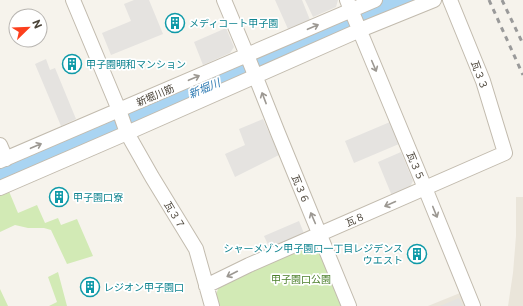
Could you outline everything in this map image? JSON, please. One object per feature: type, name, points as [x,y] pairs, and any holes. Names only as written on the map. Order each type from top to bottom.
[{"type":"street","name":"瓦３７","points":[[74,0],[123,122],[152,177],[196,250],[212,306]]},
{"type":"street","name":"瓦３６","points":[[224,0],[348,306]]},
{"type":"street","name":"新堀川筋","points":[[3,160],[123,122],[252,67],[354,17],[375,0]]},
{"type":"street","points":[[0,188],[123,122],[252,67],[354,17],[434,0]]},
{"type":"street","name":"瓦３３","points":[[450,0],[483,81],[504,153]]},
{"type":"street","name":"瓦３５","points":[[354,17],[473,306]]},
{"type":"street","points":[[0,145],[3,160]]},
{"type":"street","name":"瓦８","points":[[206,286],[249,265],[504,153]]},
{"type":"shaded area","points":[[134,0],[149,0],[163,34],[111,55],[102,33],[131,21],[124,4]]},
{"type":"shaded area","points":[[275,0],[302,0],[310,20],[288,29]]},
{"type":"shaded area","points":[[305,0],[338,0],[336,7],[313,17]]},
{"type":"shaded area","points":[[226,28],[234,47],[230,53],[203,65],[194,42]]},
{"type":"shaded area","points":[[46,59],[50,70],[55,68],[76,119],[61,126],[35,64]]},
{"type":"shaded area","points":[[263,119],[279,155],[235,177],[225,154],[245,145],[239,129]]},
{"type":"shaded area","points":[[390,122],[399,144],[354,163],[345,141]]},
{"type":"shaded area","points":[[401,152],[413,181],[409,189],[392,196],[378,162]]},
{"type":"shaded area","points":[[516,197],[523,197],[523,306],[508,306],[513,273],[516,236]]},
{"type":"shaded area","points":[[299,221],[305,236],[271,251],[264,236]]},
{"type":"shaded area","points":[[460,293],[466,306],[428,306]]},
{"type":"shaded area","points":[[459,298],[463,306],[440,306]]},
{"type":"green space","points":[[8,189],[18,213],[37,205],[45,223],[58,218],[61,225],[77,219],[93,256],[67,264],[51,230],[44,228],[28,228],[15,225],[0,232],[0,193]]},
{"type":"green space","name":"甲子園口公園","points":[[309,246],[318,249],[341,306],[219,306],[216,295],[219,286]]},
{"type":"green space","points":[[58,272],[67,306],[49,306],[57,302],[48,277]]},
{"type":"green space","points":[[0,289],[8,306],[0,306]]},
{"type":"waterway","name":"新堀川","points":[[0,175],[407,0]]},
{"type":"railway","points":[[489,0],[523,75]]},
{"type":"railway","points":[[502,0],[523,44]]},
{"type":"place","name":"メディコート甲子園","points":[[175,23]]},
{"type":"place","name":"甲子園明和マンション","points":[[72,64]]},
{"type":"place","name":"甲子園口寮","points":[[59,197]]},
{"type":"place","name":"シャーメゾン甲子園口一丁目レジデンス ウエスト","points":[[417,254]]},
{"type":"place","name":"レジオン甲子園口","points":[[90,287]]}]
